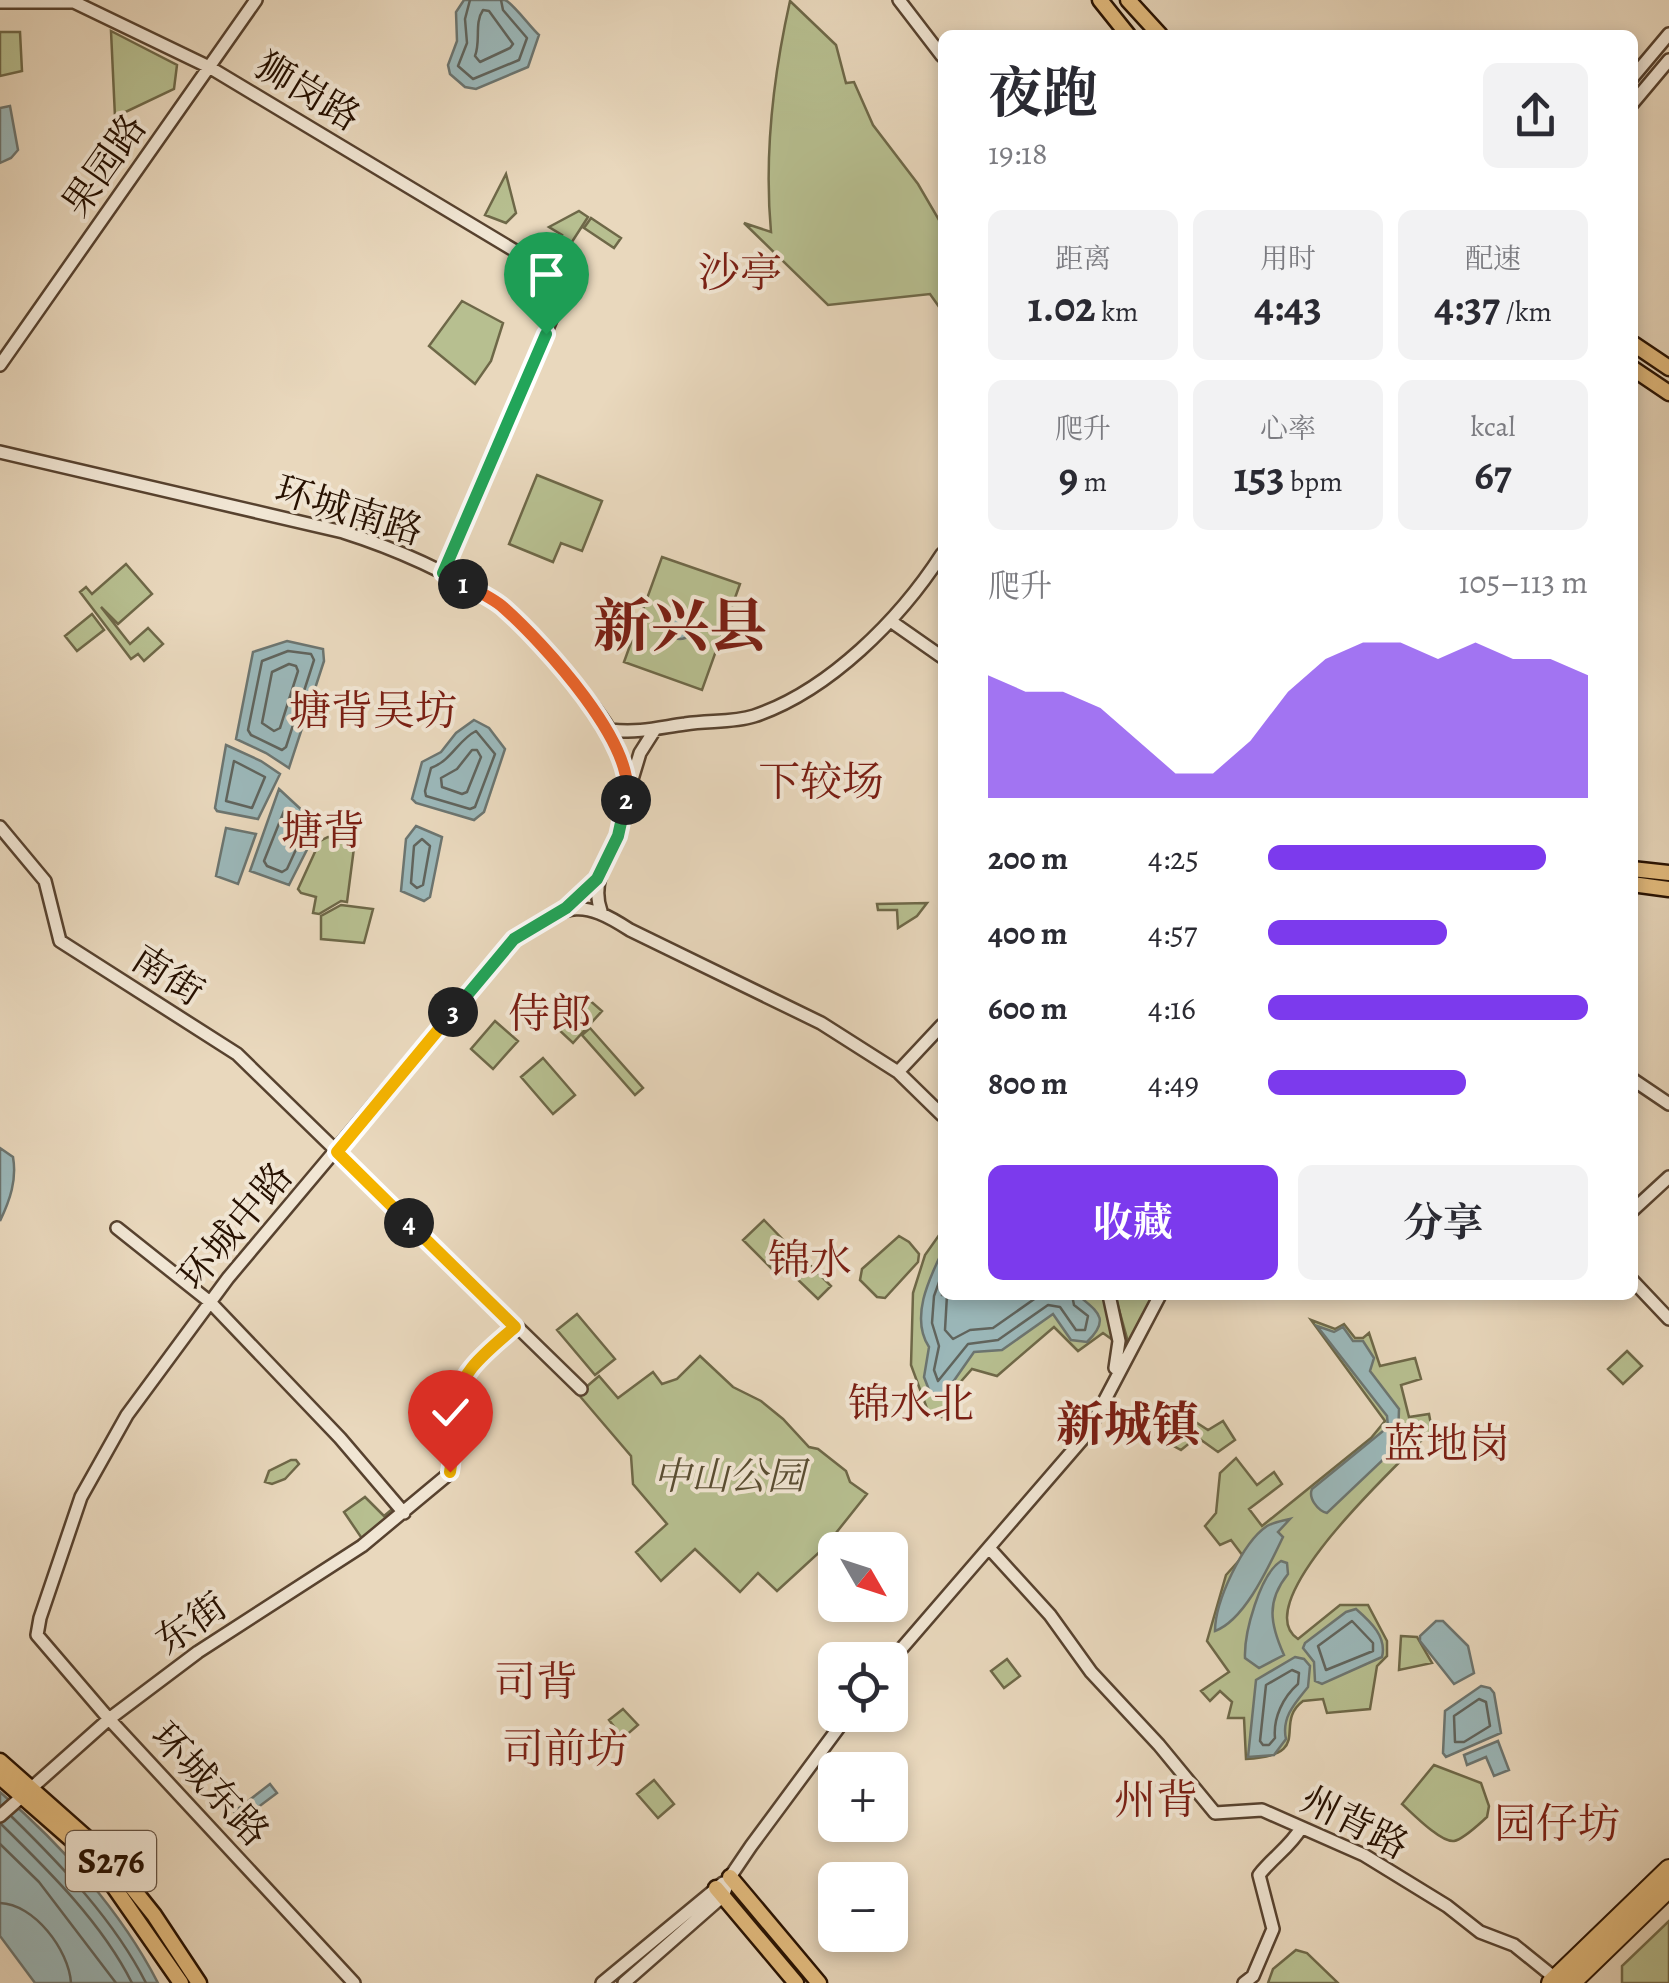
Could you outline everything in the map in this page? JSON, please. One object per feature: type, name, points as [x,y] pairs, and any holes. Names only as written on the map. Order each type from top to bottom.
[{"type":"highway","points":[[1547,1980],[1669,1869]]},
{"type":"highway","points":[[1571,1983],[1669,1888]]},
{"type":"main road","points":[[1100,0],[1124,30]]},
{"type":"main road","points":[[1128,0],[1155,30]]},
{"type":"main road","points":[[1638,347],[1669,368]]},
{"type":"main road","points":[[1638,372],[1669,393]]},
{"type":"main road","points":[[1638,869],[1669,872]]},
{"type":"main road","points":[[1638,885],[1669,888]]},
{"type":"main road","name":"S276","points":[[0,1760],[96,1861],[181,1983]]},
{"type":"main road","name":"S276","points":[[0,1776],[26,1790],[106,1855],[154,1915],[200,1983]]},
{"type":"main road","points":[[730,1877],[819,1983]]},
{"type":"main road","points":[[719,1892],[796,1983]]},
{"type":"street","name":"果园路","points":[[0,365],[256,0]]},
{"type":"street","points":[[899,0],[938,51]]},
{"type":"street","name":"狮岗路","points":[[0,2],[74,2],[209,67],[567,282],[443,573]]},
{"type":"street","points":[[1638,71],[1669,34]]},
{"type":"street","points":[[1638,97],[1669,60]]},
{"type":"street","name":"环城南路","points":[[0,452],[344,532],[386,545],[443,573],[501,605],[552,658],[610,730],[629,788]]},
{"type":"street","points":[[610,730],[654,731],[749,718],[776,708],[833,671],[892,622],[938,559]]},
{"type":"street","points":[[892,622],[938,654]]},
{"type":"street","points":[[601,911],[596,890],[599,876],[618,836],[640,753],[654,731]]},
{"type":"street","name":"南街","points":[[0,827],[45,880],[60,941],[236,1054],[581,1389]]},
{"type":"street","name":"环城中路","points":[[40,1618],[81,1497],[120,1423],[210,1302],[514,939],[566,908],[599,876]]},
{"type":"street","points":[[566,908],[601,911],[630,930],[821,1023],[898,1072],[938,1111]]},
{"type":"street","points":[[898,1072],[938,1029]]},
{"type":"street","points":[[1638,1083],[1669,1104]]},
{"type":"street","points":[[1638,1205],[1669,1177]]},
{"type":"street","points":[[117,1228],[210,1302],[340,1438],[404,1513]]},
{"type":"street","points":[[1638,1286],[1669,1318]]},
{"type":"street","points":[[1110,1300],[1119,1342],[1112,1382]]},
{"type":"street","points":[[907,1642],[1086,1434],[1157,1300]]},
{"type":"street","name":"东街","points":[[0,1816],[109,1719],[198,1652],[362,1546],[450,1472],[458,1387],[477,1360],[515,1327]]},
{"type":"street","name":"州背路","points":[[989,1548],[1214,1813],[1262,1810],[1364,1855],[1447,1906],[1480,1932],[1514,1945],[1547,1980]]},
{"type":"street","name":"环城东路","points":[[40,1618],[37,1636],[354,1983]]},
{"type":"street","points":[[624,1983],[719,1892],[836,1732]]},
{"type":"street","points":[[1244,1983],[1253,1976],[1273,1930],[1259,1875],[1302,1828]]},
{"type":"street","points":[[602,1983],[719,1892]]},
{"type":"green space","points":[[790,1],[836,45],[846,83],[854,82],[873,125],[918,184],[938,218],[938,305],[930,294],[828,305],[744,223],[771,232],[769,174],[779,58]]},
{"type":"green space","points":[[111,31],[177,65],[174,89],[115,117]]},
{"type":"green space","points":[[0,32],[20,32],[22,71],[0,76]]},
{"type":"green space","points":[[506,174],[516,213],[506,223],[485,215]]},
{"type":"green space","points":[[579,211],[588,217],[568,248],[558,242],[562,235],[549,227]]},
{"type":"green space","points":[[591,218],[621,238],[614,248],[584,228]]},
{"type":"green space","points":[[462,301],[503,323],[491,361],[475,384],[429,346]]},
{"type":"green space","points":[[537,475],[602,501],[582,551],[561,543],[553,562],[509,544]]},
{"type":"green space","points":[[662,557],[740,584],[702,690],[624,662]]},
{"type":"green space","points":[[126,564],[152,594],[118,624],[101,607],[130,644],[148,628],[163,644],[144,661],[138,654],[131,659],[80,592],[86,587],[92,594]]},
{"type":"green space","points":[[92,614],[104,630],[77,651],[65,636]]},
{"type":"green space","points":[[328,837],[355,840],[347,902],[341,901],[319,914],[313,913],[316,897],[298,889],[320,841]]},
{"type":"green space","points":[[927,903],[917,916],[898,928],[897,910],[878,910],[877,904]]},
{"type":"green space","points":[[341,905],[373,909],[364,943],[321,939],[321,916]]},
{"type":"green space","points":[[587,998],[602,1011],[573,1043],[558,1029]]},
{"type":"green space","points":[[495,1021],[518,1041],[493,1069],[471,1049]]},
{"type":"green space","points":[[590,1028],[643,1088],[635,1095],[582,1035]]},
{"type":"green space","points":[[543,1058],[575,1095],[553,1114],[521,1077]]},
{"type":"green space","points":[[764,1220],[792,1249],[772,1269],[743,1240]]},
{"type":"green space","points":[[899,1236],[919,1254],[918,1262],[885,1298],[877,1297],[860,1280],[862,1269]]},
{"type":"green space","points":[[938,1237],[938,1300],[1110,1300],[1117,1343],[1103,1333],[1078,1351],[1054,1327],[997,1376],[972,1369],[957,1386],[961,1396],[942,1417],[929,1414],[911,1365],[913,1293],[925,1255]]},
{"type":"green space","points":[[807,1262],[831,1286],[818,1299],[794,1276]]},
{"type":"green space","points":[[1116,1300],[1154,1300],[1130,1349]]},
{"type":"green space","points":[[577,1314],[615,1359],[595,1375],[557,1330]]},
{"type":"green space","points":[[1311,1320],[1335,1329],[1344,1324],[1355,1338],[1369,1333],[1380,1366],[1415,1358],[1421,1379],[1401,1385],[1409,1417],[1429,1414],[1432,1430],[1335,1532],[1292,1595],[1287,1621],[1298,1639],[1340,1605],[1368,1605],[1387,1641],[1387,1656],[1377,1666],[1370,1709],[1327,1713],[1323,1699],[1303,1701],[1291,1719],[1287,1745],[1267,1756],[1246,1759],[1244,1718],[1228,1718],[1232,1702],[1220,1691],[1210,1701],[1201,1691],[1229,1672],[1207,1641],[1226,1575],[1243,1556],[1231,1540],[1220,1545],[1205,1526],[1216,1513],[1220,1473],[1236,1458],[1257,1485],[1274,1472],[1282,1484],[1249,1509],[1262,1526],[1371,1438],[1385,1421]]},
{"type":"green space","points":[[1627,1351],[1642,1366],[1623,1384],[1608,1369]]},
{"type":"green space","name":"中山公园","points":[[700,1356],[733,1387],[761,1401],[783,1419],[809,1447],[818,1449],[846,1471],[850,1482],[867,1494],[837,1532],[818,1532],[818,1553],[777,1591],[758,1573],[740,1592],[695,1549],[661,1581],[636,1552],[667,1524],[633,1484],[631,1456],[578,1394],[599,1376],[618,1398],[653,1372],[662,1384],[677,1379]]},
{"type":"green space","points":[[1191,1419],[1208,1430],[1223,1421],[1235,1440],[1218,1452],[1197,1437],[1181,1450],[1168,1443]]},
{"type":"green space","points":[[291,1460],[299,1464],[285,1479],[272,1484],[265,1482],[269,1471]]},
{"type":"green space","points":[[365,1497],[384,1516],[397,1505],[404,1513],[365,1543],[344,1512]]},
{"type":"green space","points":[[1401,1636],[1417,1637],[1432,1663],[1399,1670]]},
{"type":"green space","points":[[1007,1659],[1020,1676],[1004,1688],[991,1671]]},
{"type":"green space","points":[[623,1709],[638,1725],[623,1738],[609,1720]]},
{"type":"green space","points":[[1434,1765],[1481,1783],[1489,1806],[1487,1817],[1454,1841],[1434,1833],[1402,1804]]},
{"type":"green space","points":[[654,1780],[674,1804],[658,1818],[637,1794]]},
{"type":"green space","points":[[1669,1921],[1669,1983],[1622,1983],[1622,1966]]},
{"type":"green space","points":[[1296,1950],[1307,1953],[1338,1983],[1268,1983],[1273,1969]]},
{"type":"water","points":[[464,0],[505,0],[517,10],[539,35],[528,67],[476,89],[465,87],[450,74],[448,65],[457,41],[456,12]]},
{"type":"water","points":[[10,106],[18,150],[0,163],[0,108]]},
{"type":"water","points":[[680,613],[689,617],[693,626],[689,635],[680,639],[671,635],[667,626],[671,617]]},
{"type":"water","points":[[287,641],[323,649],[324,661],[289,768],[236,739],[253,652]]},
{"type":"water","points":[[474,720],[489,728],[505,749],[484,812],[474,820],[416,803],[412,799],[422,762],[441,752],[456,733]]},
{"type":"water","points":[[226,745],[280,774],[258,819],[215,808]]},
{"type":"water","points":[[279,789],[319,826],[289,885],[250,871]]},
{"type":"water","points":[[416,826],[442,837],[430,897],[424,901],[401,891],[406,839]]},
{"type":"water","points":[[226,828],[256,834],[238,884],[216,876]]},
{"type":"water","points":[[0,1148],[13,1157],[14,1174],[10,1198],[0,1221]]},
{"type":"water","points":[[938,1261],[938,1300],[1084,1300],[1099,1316],[1099,1327],[1087,1342],[1071,1340],[1053,1314],[1002,1350],[974,1352],[946,1392],[938,1397],[931,1395],[924,1377],[929,1347],[921,1311]]},
{"type":"water","points":[[1317,1326],[1334,1332],[1343,1327],[1353,1341],[1363,1341],[1374,1358],[1370,1371],[1399,1409],[1398,1440],[1387,1456],[1327,1513],[1315,1504],[1312,1489],[1388,1427],[1387,1416]]},
{"type":"water","points":[[1290,1519],[1278,1532],[1283,1537],[1255,1591],[1236,1616],[1215,1631],[1225,1590],[1248,1546],[1267,1526]]},
{"type":"water","points":[[1281,1561],[1287,1563],[1288,1574],[1276,1594],[1272,1613],[1284,1655],[1259,1668],[1245,1658],[1247,1634],[1266,1578]]},
{"type":"water","points":[[1356,1609],[1380,1636],[1382,1657],[1322,1684],[1315,1681],[1314,1662],[1303,1648],[1305,1643],[1346,1612]]},
{"type":"water","points":[[1436,1621],[1443,1621],[1468,1646],[1474,1673],[1454,1684],[1420,1641],[1420,1636]]},
{"type":"water","points":[[1295,1657],[1310,1666],[1308,1687],[1288,1717],[1286,1739],[1274,1755],[1248,1757],[1256,1680]]},
{"type":"water","points":[[1481,1686],[1494,1693],[1501,1733],[1446,1757],[1445,1711]]},
{"type":"water","points":[[1498,1741],[1509,1770],[1494,1776],[1486,1757],[1467,1765],[1464,1755]]},
{"type":"water","points":[[270,1784],[277,1793],[241,1820],[234,1812]]},
{"type":"water","points":[[0,1792],[88,1880],[126,1930],[158,1983],[35,1983],[0,1936]]},
{"type":"district","name":"沙亭","points":[[740,272]]},
{"type":"district","name":"新兴县","points":[[680,626]]},
{"type":"district","name":"塘背吴坊","points":[[373,710]]},
{"type":"district","name":"下较场","points":[[821,781]]},
{"type":"district","name":"塘背","points":[[323,830]]},
{"type":"district","name":"侍郎","points":[[550,1013]]},
{"type":"district","name":"锦水","points":[[810,1259]]},
{"type":"district","name":"锦水北","points":[[911,1403]]},
{"type":"district","name":"新城镇","points":[[1128,1425]]},
{"type":"district","name":"蓝地岗","points":[[1447,1443]]},
{"type":"district","name":"司背","points":[[536,1681]]},
{"type":"district","name":"司前坊","points":[[565,1748]]},
{"type":"district","name":"州背","points":[[1156,1799]]},
{"type":"district","name":"园仔坊","points":[[1557,1823]]},
{"type":"route","points":[[450,1472],[458,1387],[477,1360],[515,1327],[337,1152],[514,939],[566,908],[597,879],[618,836],[629,788],[610,730],[552,658],[501,605],[443,573],[546,334]]}]
